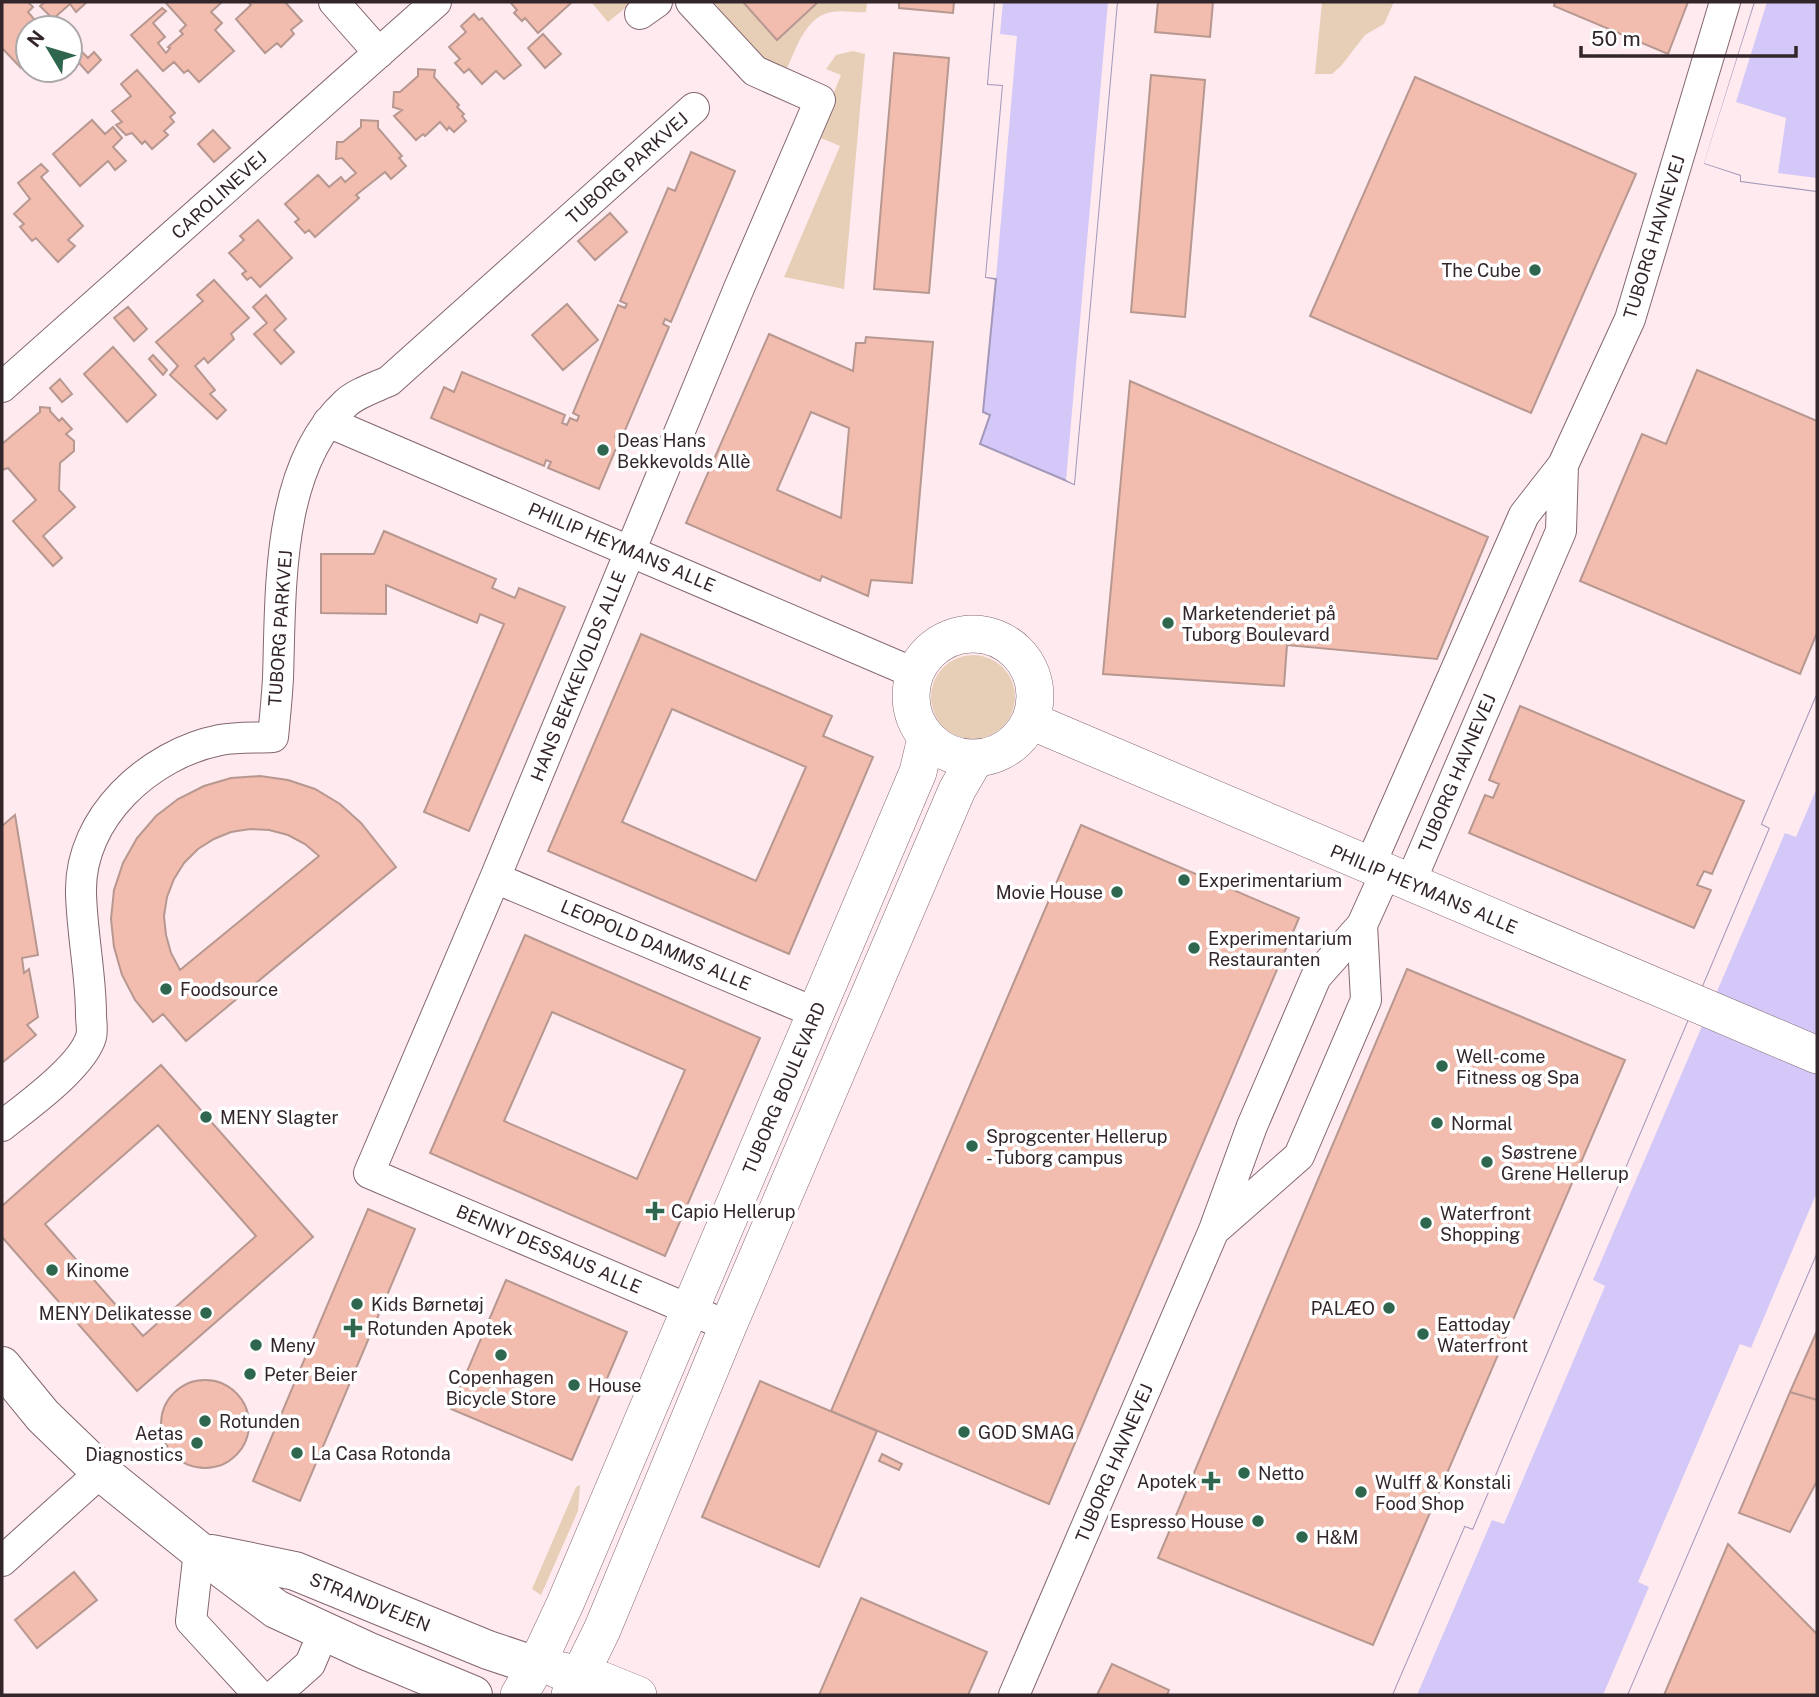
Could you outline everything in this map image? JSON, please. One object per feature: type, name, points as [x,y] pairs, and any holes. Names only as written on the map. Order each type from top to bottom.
[{"type":"main road","name":"STRANDVEJEN","points":[[2,1366],[43,1416],[101,1472],[276,1609],[473,1695]]},
{"type":"main road","name":"STRANDVEJEN","points":[[200,1551],[295,1571],[488,1650],[550,1687]]},
{"type":"street","points":[[334,2],[379,53]]},
{"type":"street","name":"CAROLINEVEJ","points":[[2,387],[436,2]]},
{"type":"street","name":"HANS BEKKEVOLDS ALLE","points":[[369,1172],[820,100],[755,71],[691,2]]},
{"type":"street","name":"TUBORG HAVNEVEJ","points":[[1389,874],[1524,515],[1563,465],[1630,319],[1725,2]]},
{"type":"street","name":"TUBORG PARKVEJ","points":[[2,1126],[78,1061],[92,1036],[81,891],[84,858],[99,823],[134,782],[176,754],[219,740],[273,737],[278,680],[279,602],[288,528],[300,472],[328,422],[349,401],[389,381],[694,108]]},
{"type":"street","name":"PHILIP HEYMANS ALLE","points":[[328,422],[914,674]]},
{"type":"street","name":"TUBORG HAVNEVEJ","points":[[1014,1695],[1214,1230],[1252,1126],[1316,977],[1362,926],[1561,531],[1563,465]]},
{"type":"street","points":[[972,634],[991,636],[1007,643],[1020,654],[1029,668],[1035,686],[1031,721],[1021,737],[1007,749],[992,756],[975,759],[957,757],[940,750],[926,738],[916,724],[911,708],[910,690],[914,674],[923,657],[945,641],[972,634]]},
{"type":"street","name":"PHILIP HEYMANS ALLE","points":[[1031,721],[1817,1055]]},
{"type":"street","name":"TUBORG BOULEVARD","points":[[550,1687],[565,1604],[918,772],[926,738]]},
{"type":"street","points":[[550,1687],[728,1326],[957,790],[975,759]]},
{"type":"street","name":"LEOPOLD DAMMS ALLE","points":[[495,877],[816,1013]]},
{"type":"street","name":"TUBORG HAVNEVEJ","points":[[1214,1230],[1299,1156],[1366,1000],[1362,926]]},
{"type":"street","name":"BENNY DESSAUS ALLE","points":[[369,1172],[728,1326]]},
{"type":"street","points":[[2,1561],[101,1472]]},
{"type":"street","points":[[200,1551],[191,1621],[259,1695]]},
{"type":"street","points":[[275,1695],[310,1664],[324,1631]]},
{"type":"street","name":"STRANDVEJEN","points":[[550,1687],[638,1695]]},
{"type":"shaded area","points":[[591,2],[633,2],[608,22]]},
{"type":"shaded area","points":[[714,2],[867,2],[866,12],[832,12],[815,19],[799,42],[787,68],[753,53]]},
{"type":"shaded area","points":[[995,2],[1117,2],[1074,484],[980,444],[990,415],[983,412],[996,279],[986,277],[1003,85],[988,84]]},
{"type":"shaded area","points":[[1322,2],[1394,2],[1384,24],[1365,35],[1332,74],[1315,74]]},
{"type":"shaded area","points":[[1755,2],[1817,2],[1817,191],[1741,181],[1741,175],[1705,163]]},
{"type":"shaded area","points":[[853,51],[865,54],[844,289],[784,277],[840,146],[816,136],[841,75],[826,69],[836,55]]},
{"type":"shaded area","points":[[973,655],[989,658],[1003,667],[1012,681],[1015,697],[1012,713],[1003,727],[989,736],[973,739],[957,736],[943,727],[934,713],[931,697],[934,681],[943,667],[957,658]]},
{"type":"shaded area","points":[[1817,695],[1817,1252],[1627,1695],[1393,1695],[1465,1527],[1473,1530],[1770,828],[1762,824]]},
{"type":"shaded area","points":[[580,1485],[578,1511],[541,1595],[532,1589],[576,1487]]},
{"type":"pier","points":[[995,2],[1003,2],[1000,34],[1017,36],[996,278],[986,277],[1003,85],[988,84]]},
{"type":"pier","points":[[1108,2],[1117,2],[1074,484],[1066,480]]},
{"type":"pier","points":[[1755,2],[1767,2],[1736,102],[1786,118],[1778,173],[1817,178],[1817,191],[1741,181],[1741,175],[1704,163]]},
{"type":"pier","points":[[1817,695],[1817,788],[1796,837],[1785,833],[1593,1280],[1605,1286],[1504,1524],[1492,1520],[1417,1695],[1393,1695],[1465,1527],[1473,1530],[1770,828],[1762,824]]},
{"type":"pier","points":[[1817,1192],[1817,1252],[1627,1695],[1603,1695],[1649,1587],[1638,1582],[1740,1344],[1751,1348]]},
{"type":"building","points":[[2,2],[28,2],[33,7],[28,12],[30,14],[14,14],[14,61],[2,48]]},
{"type":"building","points":[[45,2],[87,2],[76,12],[70,4],[59,14],[48,14],[40,6]]},
{"type":"building","points":[[165,2],[222,2],[211,12],[222,23],[215,30],[234,51],[199,82],[188,70],[184,73],[174,62],[163,71],[131,35],[162,8],[166,11],[153,23],[165,37],[158,43],[166,53],[170,48],[168,47],[183,34],[180,31],[186,25]]},
{"type":"building","points":[[248,2],[285,2],[302,21],[291,30],[294,34],[281,47],[277,43],[265,53],[236,19],[251,5]]},
{"type":"building","points":[[510,2],[571,3],[538,33],[525,18],[522,21],[514,13],[517,10]]},
{"type":"building","points":[[743,2],[818,2],[777,40]]},
{"type":"building","points":[[899,2],[954,2],[953,13],[899,8]]},
{"type":"building","points":[[1158,2],[1213,2],[1210,37],[1155,32]]},
{"type":"building","points":[[1555,2],[1688,2],[1668,54],[1554,6]]},
{"type":"building","points":[[474,14],[479,20],[482,18],[521,65],[504,79],[496,71],[482,84],[469,69],[464,73],[455,63],[460,59],[449,47],[466,32],[461,26]]},
{"type":"building","points":[[543,34],[561,54],[545,68],[528,48]]},
{"type":"building","points":[[94,52],[101,60],[88,73],[84,68],[84,54],[88,58]]},
{"type":"building","points":[[894,53],[949,58],[929,293],[874,289]]},
{"type":"building","points":[[418,69],[435,70],[434,77],[459,105],[457,107],[464,114],[462,116],[466,121],[454,132],[449,127],[447,130],[440,122],[425,136],[423,134],[416,140],[394,116],[402,110],[393,107],[394,92],[400,92],[418,76]]},
{"type":"building","points":[[137,70],[175,113],[170,117],[174,122],[164,131],[168,135],[152,149],[145,141],[142,144],[132,133],[126,135],[116,125],[122,122],[112,111],[131,96],[121,84]]},
{"type":"building","points":[[1151,75],[1205,80],[1185,317],[1131,312]]},
{"type":"building","points":[[1415,77],[1636,174],[1531,413],[1310,316]]},
{"type":"building","points":[[92,120],[105,134],[113,127],[122,138],[113,147],[126,161],[115,170],[108,161],[80,186],[53,154]]},
{"type":"building","points":[[361,120],[378,121],[378,128],[402,156],[399,158],[406,166],[391,179],[385,172],[356,195],[359,198],[315,237],[309,230],[305,233],[295,222],[299,219],[285,204],[318,175],[329,187],[341,177],[345,182],[356,173],[342,158],[336,159],[337,142],[343,142],[361,127]]},
{"type":"building","points":[[213,130],[230,148],[214,162],[198,144]]},
{"type":"building","points":[[691,152],[735,171],[671,322],[665,319],[663,324],[669,327],[623,435],[617,432],[615,437],[620,439],[599,489],[548,468],[551,462],[546,460],[544,466],[431,418],[444,387],[454,392],[462,372],[565,415],[562,423],[567,425],[570,418],[577,421],[579,416],[573,413],[618,305],[625,308],[627,304],[620,301],[668,188],[675,191]]},
{"type":"building","points":[[41,164],[48,171],[41,177],[83,226],[68,240],[75,246],[58,262],[36,238],[32,241],[20,227],[24,224],[14,214],[30,199],[18,183]]},
{"type":"building","points":[[610,213],[627,232],[595,260],[578,241]]},
{"type":"building","points":[[258,220],[292,258],[260,287],[251,277],[247,280],[242,274],[246,271],[229,253],[244,240],[240,236]]},
{"type":"building","points":[[214,280],[249,318],[231,334],[234,339],[208,363],[204,358],[195,366],[215,390],[210,394],[226,410],[217,419],[170,375],[178,366],[156,342],[203,301],[197,295]]},
{"type":"building","points":[[266,295],[286,319],[274,330],[294,352],[281,364],[254,334],[267,323],[253,307]]},
{"type":"building","points":[[567,304],[598,340],[563,370],[532,335]]},
{"type":"building","points":[[128,307],[147,329],[134,341],[114,318]]},
{"type":"building","points":[[769,334],[853,371],[856,343],[865,343],[866,337],[933,342],[912,583],[871,580],[868,596],[822,576],[820,581],[686,523]],"holes":[[[811,412],[849,428],[841,518],[777,490]]]},
{"type":"building","points":[[113,347],[156,395],[127,422],[84,374]]},
{"type":"building","points":[[153,355],[167,370],[163,375],[149,359]]},
{"type":"building","points":[[1697,370],[1817,421],[1817,633],[1800,674],[1580,581],[1642,434],[1666,444]]},
{"type":"building","points":[[60,379],[72,394],[62,402],[50,388]]},
{"type":"building","points":[[1130,381],[1488,537],[1437,659],[1287,645],[1284,686],[1103,674]]},
{"type":"building","points":[[40,407],[50,408],[59,421],[62,418],[72,429],[66,434],[74,441],[74,451],[60,463],[59,490],[75,507],[43,536],[62,558],[53,566],[13,521],[36,500],[8,468],[2,470],[2,444],[40,412]]},
{"type":"building","points":[[384,531],[496,579],[492,588],[515,598],[519,588],[565,607],[469,831],[424,812],[504,624],[480,614],[477,623],[386,585],[386,614],[321,613],[321,554],[374,554]]},
{"type":"building","points":[[641,634],[832,716],[823,736],[873,757],[789,954],[548,851]],"holes":[[[672,709],[806,767],[756,881],[622,822]]]},
{"type":"building","points":[[1520,706],[1744,801],[1712,874],[1704,871],[1697,885],[1711,890],[1694,928],[1469,833],[1485,795],[1493,798],[1499,784],[1489,780]]},
{"type":"building","points":[[260,776],[288,780],[315,789],[340,804],[361,823],[396,867],[186,1041],[163,1014],[153,1022],[135,1000],[122,975],[114,947],[111,919],[114,890],[123,863],[137,838],[156,816],[178,799],[204,786],[231,778]],"holes":[[[269,830],[288,835],[319,856],[180,970],[171,953],[164,916],[167,897],[184,863],[198,849],[231,832]]]},
{"type":"building","points":[[15,815],[38,955],[22,958],[24,973],[29,969],[38,1017],[27,1025],[36,1035],[2,1063],[2,826]]},
{"type":"building","points":[[1081,825],[1299,918],[1049,1504],[831,1411]]},
{"type":"building","points":[[525,935],[760,1038],[665,1256],[430,1153]],"holes":[[[552,1012],[685,1070],[637,1179],[504,1121]]]},
{"type":"building","name":"Waterfront Shopping","points":[[1407,969],[1625,1060],[1373,1645],[1158,1558]]},
{"type":"building","points":[[161,1065],[313,1237],[137,1391],[2,1237],[2,1206]],"holes":[[[158,1125],[256,1236],[143,1336],[45,1224]]]},
{"type":"building","points":[[368,1209],[415,1229],[300,1501],[253,1481]]},
{"type":"building","points":[[506,1280],[627,1332],[572,1460],[451,1409]]},
{"type":"building","points":[[1817,1331],[1817,1400],[1790,1392]]},
{"type":"building","name":"Rotunden","points":[[205,1380],[222,1384],[236,1393],[245,1407],[249,1424],[245,1441],[236,1455],[222,1464],[205,1468],[188,1464],[174,1455],[165,1441],[161,1424],[165,1407],[174,1393],[188,1384]]},
{"type":"building","points":[[760,1381],[877,1431],[819,1567],[702,1517]]},
{"type":"building","points":[[1790,1392],[1817,1400],[1817,1481],[1790,1532],[1739,1513]]},
{"type":"building","points":[[882,1454],[902,1464],[899,1470],[879,1461]]},
{"type":"building","points":[[1728,1544],[1817,1634],[1817,1695],[1664,1695]]},
{"type":"building","points":[[74,1572],[97,1600],[37,1648],[15,1620]]},
{"type":"building","points":[[861,1598],[987,1652],[968,1695],[819,1695]]},
{"type":"building","points":[[1112,1664],[1169,1690],[1167,1695],[1097,1695]]},
{"type":"place","name":"The Cube","points":[[1535,270]]},
{"type":"place","name":"Deas Hans Bekkevolds Allè","points":[[603,450]]},
{"type":"place","name":"Marketenderiet på Tuborg Boulevard","points":[[1168,623]]},
{"type":"place","name":"Experimentarium","points":[[1184,880]]},
{"type":"place","name":"Movie House","points":[[1117,892]]},
{"type":"place","name":"Experimentarium Restauranten","points":[[1194,948]]},
{"type":"place","name":"Foodsource","points":[[166,989]]},
{"type":"place","name":"Well-come Fitness og Spa","points":[[1442,1066]]},
{"type":"place","name":"MENY Slagter","points":[[206,1117]]},
{"type":"place","name":"Normal","points":[[1437,1123]]},
{"type":"place","name":"Sprogcenter Hellerup - Tuborg campus","points":[[972,1146]]},
{"type":"place","name":"Søstrene Grene Hellerup","points":[[1487,1162]]},
{"type":"place","name":"Capio Hellerup","points":[[655,1211]]},
{"type":"place","name":"Waterfront Shopping","points":[[1426,1223]]},
{"type":"place","name":"Kinome","points":[[52,1270]]},
{"type":"place","name":"Kids Børnetøj","points":[[357,1304]]},
{"type":"place","name":"PALÆO","points":[[1389,1308]]},
{"type":"place","name":"MENY Delikatesse","points":[[206,1313]]},
{"type":"place","name":"Rotunden Apotek","points":[[353,1328]]},
{"type":"place","name":"Eattoday Waterfront","points":[[1423,1334]]},
{"type":"place","name":"Meny","points":[[256,1345]]},
{"type":"place","name":"Copenhagen Bicycle Store","points":[[501,1355]]},
{"type":"place","name":"Peter Beier","points":[[250,1374]]},
{"type":"place","name":"House","points":[[574,1385]]},
{"type":"place","name":"Rotunden","points":[[205,1421]]},
{"type":"place","name":"GOD SMAG","points":[[964,1432]]},
{"type":"place","name":"Aetas Diagnostics","points":[[197,1443]]},
{"type":"place","name":"La Casa Rotonda","points":[[297,1453]]},
{"type":"place","name":"Netto","points":[[1244,1473]]},
{"type":"place","name":"Apotek","points":[[1211,1481]]},
{"type":"place","name":"Wulff & Konstali Food Shop","points":[[1361,1492]]},
{"type":"place","name":"Espresso House","points":[[1258,1521]]},
{"type":"place","name":"H&M","points":[[1302,1537]]}]
